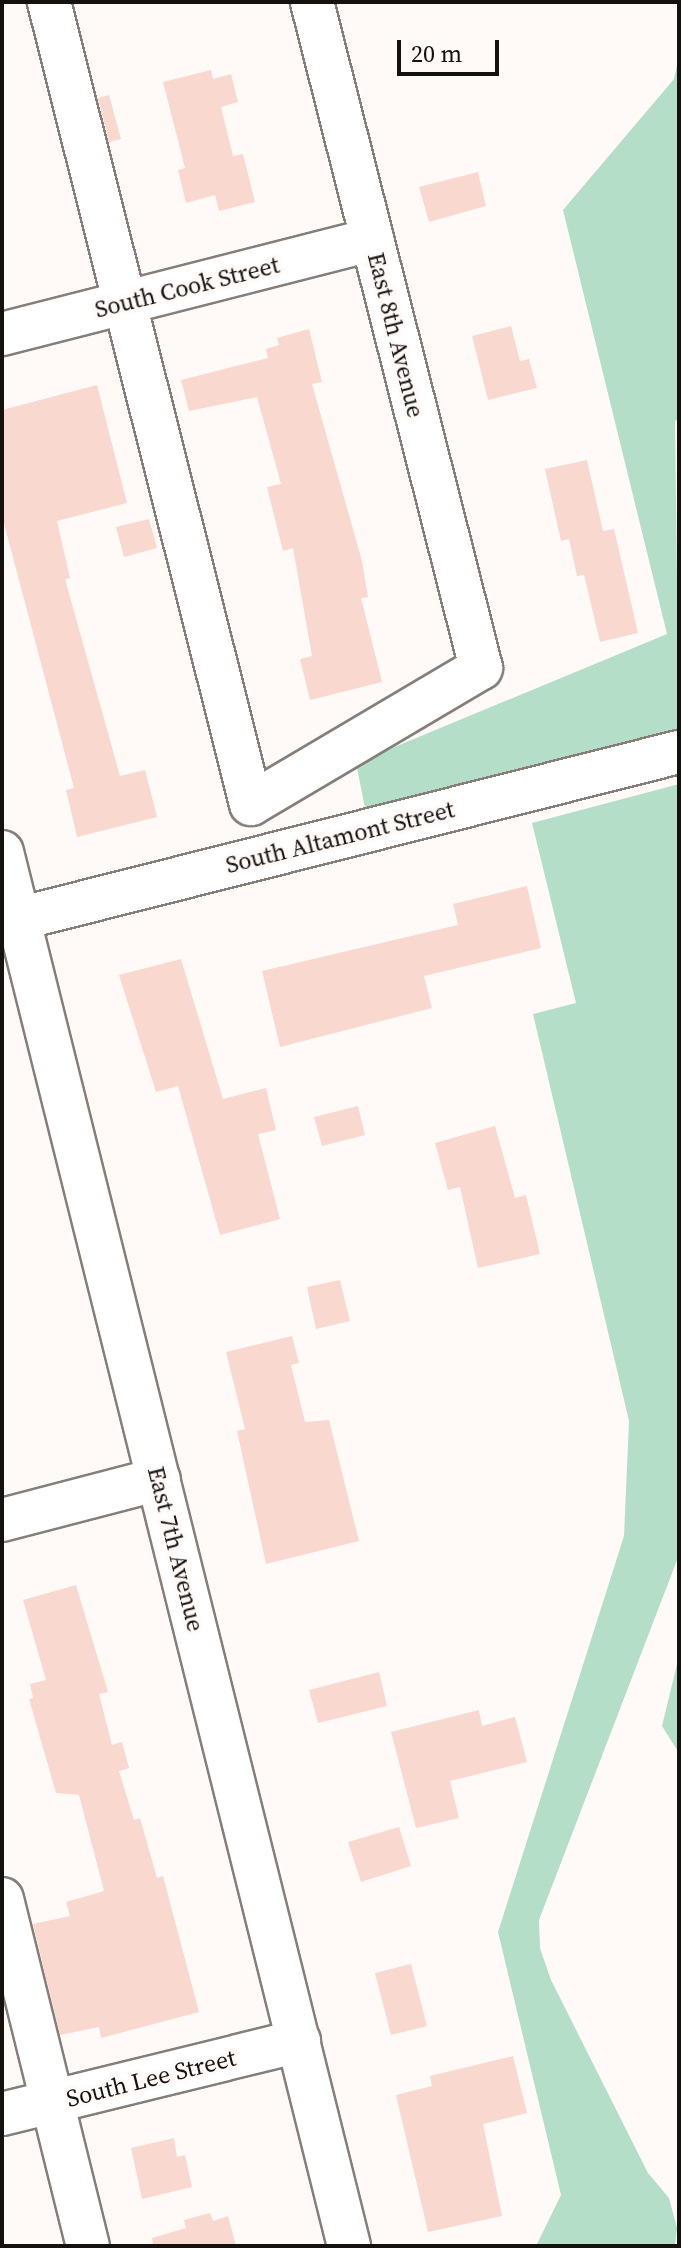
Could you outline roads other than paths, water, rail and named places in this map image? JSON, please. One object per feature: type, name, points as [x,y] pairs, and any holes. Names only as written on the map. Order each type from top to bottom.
[{"type":"street","points":[[49,2],[124,303]]},
{"type":"street","name":"East 8th Avenue","points":[[124,303],[251,804],[481,668],[312,2]]},
{"type":"street","name":"South Cook Street","points":[[2,334],[372,240]]},
{"type":"street","name":"South Altamont Street","points":[[11,920],[679,752]]},
{"type":"street","name":"East 7th Avenue","points":[[2,852],[11,920],[159,1479],[349,2246]]},
{"type":"street","points":[[2,1520],[159,1479]]},
{"type":"street","points":[[2,1899],[88,2246]]},
{"type":"street","name":"South Lee Street","points":[[2,2114],[299,2041]]}]
